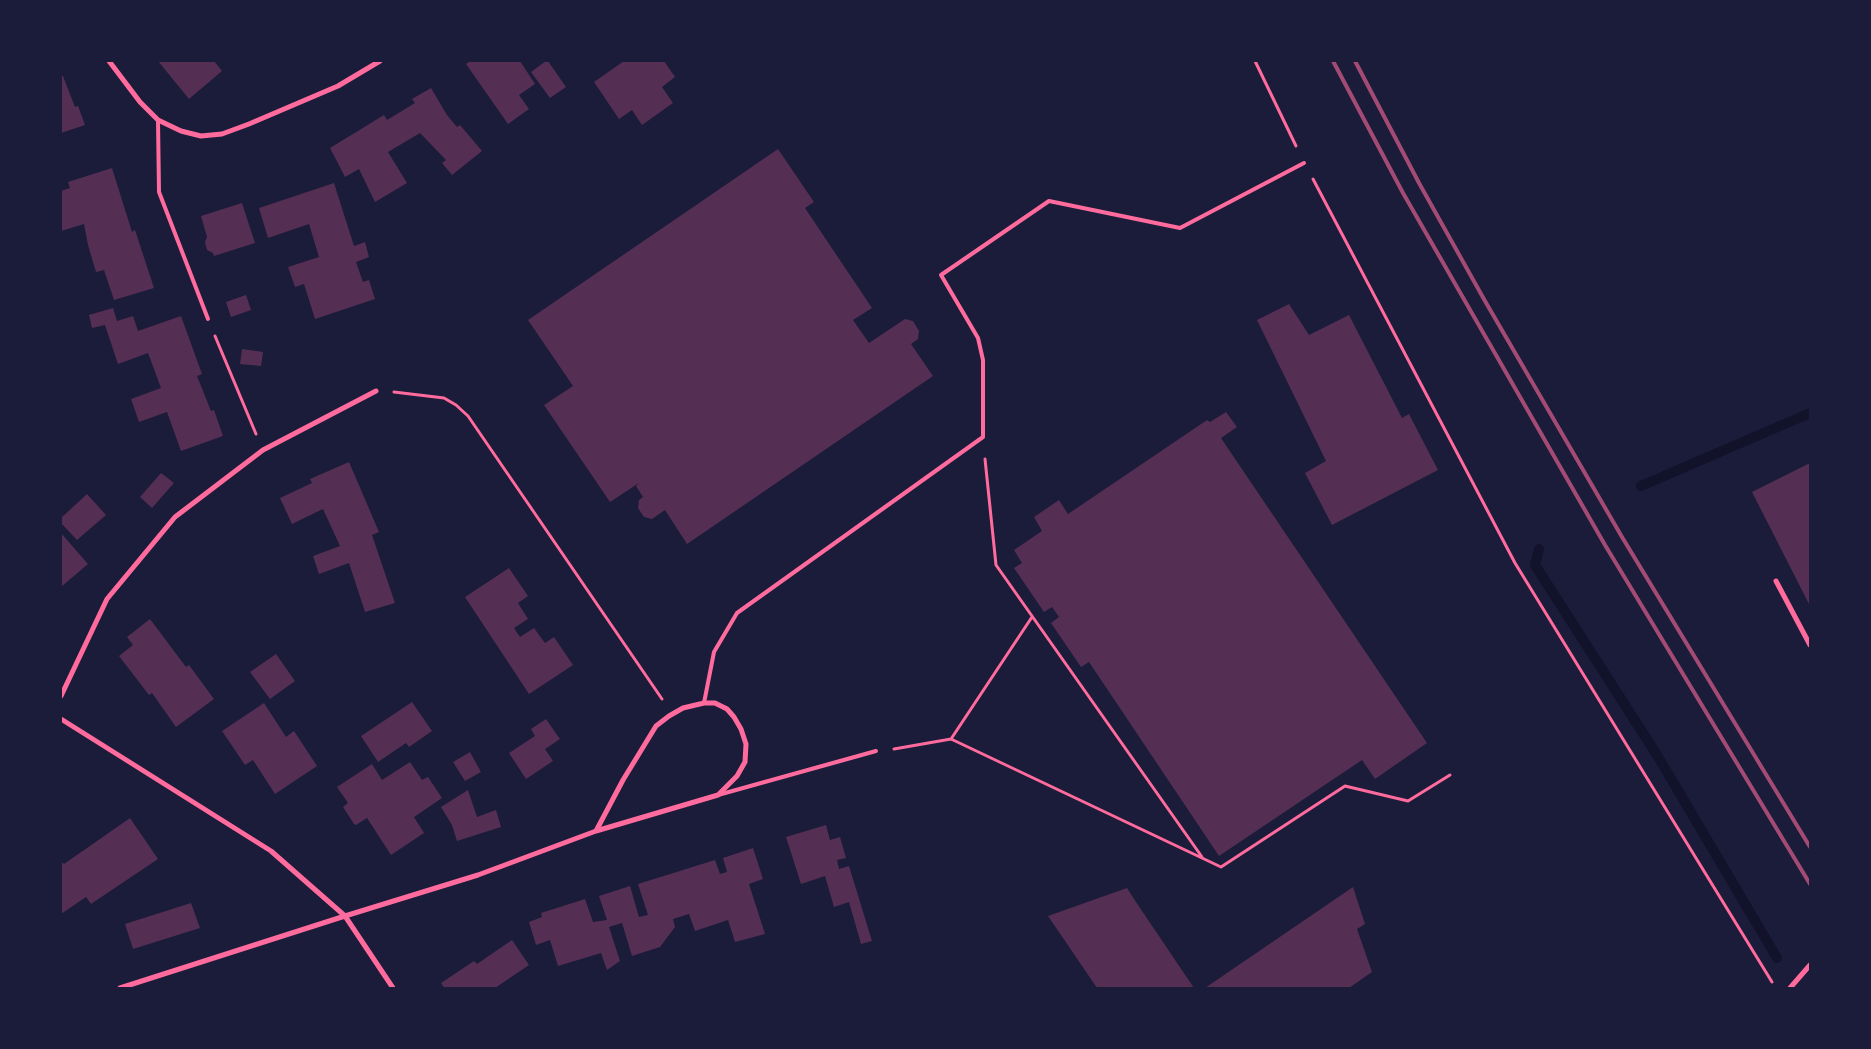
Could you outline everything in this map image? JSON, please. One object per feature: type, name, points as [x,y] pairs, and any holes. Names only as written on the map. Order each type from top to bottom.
[{"type":"street","points":[[109,61],[140,102],[158,120],[201,136],[222,134],[338,86],[380,61]]},
{"type":"street","points":[[61,696],[107,600],[175,517],[263,450],[376,391]]},
{"type":"street","points":[[1776,581],[1810,645]]},
{"type":"street","points":[[120,988],[345,916],[478,876],[596,831],[718,796],[736,776],[745,762],[746,744],[741,729],[727,709],[715,703],[704,703],[683,708],[656,726],[623,780],[596,831]]},
{"type":"street","points":[[61,719],[271,851],[345,916],[393,988]]},
{"type":"street","points":[[1790,988],[1810,965]]},
{"type":"lane","points":[[158,120],[159,192],[208,319]]},
{"type":"lane","points":[[704,703],[714,652],[737,612],[983,437],[983,360],[978,338],[941,275],[1048,200],[1180,228],[1304,163]]},
{"type":"lane","points":[[718,796],[876,751]]},
{"type":"path","points":[[1256,61],[1304,163],[1515,563],[1775,988]]},
{"type":"path","points":[[208,319],[263,450]]},
{"type":"path","points":[[376,391],[444,398],[456,405],[468,416],[672,714]]},
{"type":"path","points":[[983,437],[996,565],[1202,858]]},
{"type":"path","points":[[951,739],[1032,617]]},
{"type":"path","points":[[876,751],[951,739],[1221,867],[1344,786],[1408,801],[1450,775]]},
{"type":"building","points":[[158,61],[214,61],[222,71],[189,99]]},
{"type":"building","points":[[470,61],[520,61],[535,84],[519,95],[529,109],[508,124],[466,64]]},
{"type":"building","points":[[548,61],[566,87],[550,98],[531,72]]},
{"type":"building","points":[[624,61],[664,61],[675,77],[662,87],[673,103],[642,125],[632,110],[619,119],[594,82]]},
{"type":"building","points":[[61,76],[63,76],[75,107],[78,106],[85,125],[61,133]]},
{"type":"building","points":[[431,88],[447,115],[457,127],[460,125],[482,151],[452,175],[442,163],[446,160],[420,133],[388,152],[407,183],[375,202],[359,169],[345,177],[330,148],[384,115],[387,120],[415,103],[412,99]]},
{"type":"building","points":[[778,149],[814,202],[805,208],[872,308],[853,320],[869,343],[905,319],[913,321],[919,331],[918,339],[911,344],[933,376],[687,544],[665,510],[652,519],[644,517],[638,508],[639,500],[643,497],[636,486],[639,483],[610,502],[544,405],[573,386],[528,320]]},
{"type":"building","points":[[112,168],[132,232],[135,230],[154,288],[114,300],[104,270],[96,272],[84,224],[61,231],[61,191],[70,188],[68,182]]},
{"type":"building","points":[[334,183],[354,246],[365,242],[369,257],[356,262],[363,282],[369,280],[375,299],[315,319],[304,284],[295,287],[288,267],[319,257],[309,224],[268,238],[259,208]]},
{"type":"building","points":[[242,203],[255,243],[214,256],[213,253],[207,250],[205,242],[207,237],[201,216]]},
{"type":"building","points":[[246,295],[251,310],[231,317],[226,302]]},
{"type":"building","points":[[1289,304],[1309,335],[1349,315],[1402,418],[1409,414],[1438,470],[1332,525],[1305,473],[1326,461],[1257,320]]},
{"type":"building","points":[[113,308],[117,321],[133,316],[138,331],[181,316],[202,374],[197,376],[211,411],[214,410],[223,436],[181,451],[167,412],[139,422],[131,399],[161,388],[148,353],[118,364],[105,325],[92,328],[89,315]]},
{"type":"building","points":[[242,349],[263,352],[261,366],[240,364]]},
{"type":"building","points":[[1226,412],[1237,427],[1221,438],[1427,743],[1375,779],[1362,760],[1219,856],[1089,662],[1081,667],[1051,623],[1059,617],[1052,607],[1044,612],[1014,568],[1022,563],[1014,550],[1042,531],[1034,517],[1059,500],[1068,514],[1207,420],[1210,422]]},
{"type":"building","points":[[349,462],[379,532],[372,535],[395,603],[365,612],[349,563],[319,574],[313,556],[340,546],[323,509],[292,524],[280,498],[312,483],[310,479]]},
{"type":"building","points":[[1810,463],[1810,606],[1752,492]]},
{"type":"building","points":[[161,473],[174,483],[152,508],[140,497]]},
{"type":"building","points":[[87,494],[106,515],[77,540],[61,523],[61,518]]},
{"type":"building","points":[[61,533],[88,564],[61,587]]},
{"type":"building","points":[[509,568],[528,596],[518,603],[528,619],[514,628],[520,637],[534,628],[545,643],[554,637],[573,665],[529,694],[465,597]]},
{"type":"building","points":[[150,619],[186,667],[189,665],[214,699],[176,727],[152,693],[149,695],[119,656],[133,645],[127,637]]},
{"type":"building","points":[[276,654],[295,681],[270,699],[250,672]]},
{"type":"building","points":[[412,702],[432,731],[409,747],[406,743],[378,762],[361,736]]},
{"type":"building","points":[[264,703],[286,737],[294,731],[317,766],[275,794],[253,760],[245,765],[222,731]]},
{"type":"building","points":[[546,719],[560,739],[545,749],[553,761],[526,779],[509,753],[535,736],[531,729]]},
{"type":"building","points":[[470,752],[481,772],[465,781],[453,762]]},
{"type":"building","points":[[410,762],[422,780],[428,777],[442,798],[414,817],[424,833],[391,855],[367,818],[356,825],[354,824],[343,807],[348,803],[337,787],[372,764],[382,780]]},
{"type":"building","points":[[468,790],[477,817],[496,810],[501,827],[457,841],[452,825],[441,807]]},
{"type":"building","points":[[130,818],[158,859],[91,904],[86,897],[61,914],[61,861],[64,864]]},
{"type":"building","points":[[826,825],[830,840],[840,837],[846,858],[837,860],[839,869],[849,866],[872,941],[861,944],[849,902],[834,907],[825,876],[801,884],[786,837]]},
{"type":"building","points":[[753,848],[763,879],[749,884],[765,934],[735,942],[728,920],[695,931],[689,914],[673,919],[675,927],[660,947],[632,956],[622,923],[609,927],[620,961],[607,970],[601,953],[558,966],[550,940],[536,945],[529,922],[542,917],[541,913],[585,899],[593,922],[607,920],[599,896],[630,886],[639,917],[648,915],[638,884],[715,860],[720,874],[727,872],[723,858]]},
{"type":"building","points":[[1353,887],[1365,924],[1357,929],[1372,972],[1349,988],[1205,988]]},
{"type":"building","points":[[1127,888],[1194,988],[1097,988],[1048,916]]},
{"type":"building","points":[[191,903],[200,928],[133,949],[125,924]]},
{"type":"building","points":[[512,940],[529,965],[495,988],[444,988],[441,983],[474,961],[477,964]]},
{"type":"waterway","points":[[1641,486],[1810,413]]},
{"type":"waterway","points":[[1539,549],[1535,565],[1657,755],[1777,958]]},
{"type":"railway","points":[[1333,61],[1403,193],[1605,545],[1810,884]]},
{"type":"railway","points":[[1355,61],[1419,183],[1485,301],[1622,537],[1810,847]]}]
